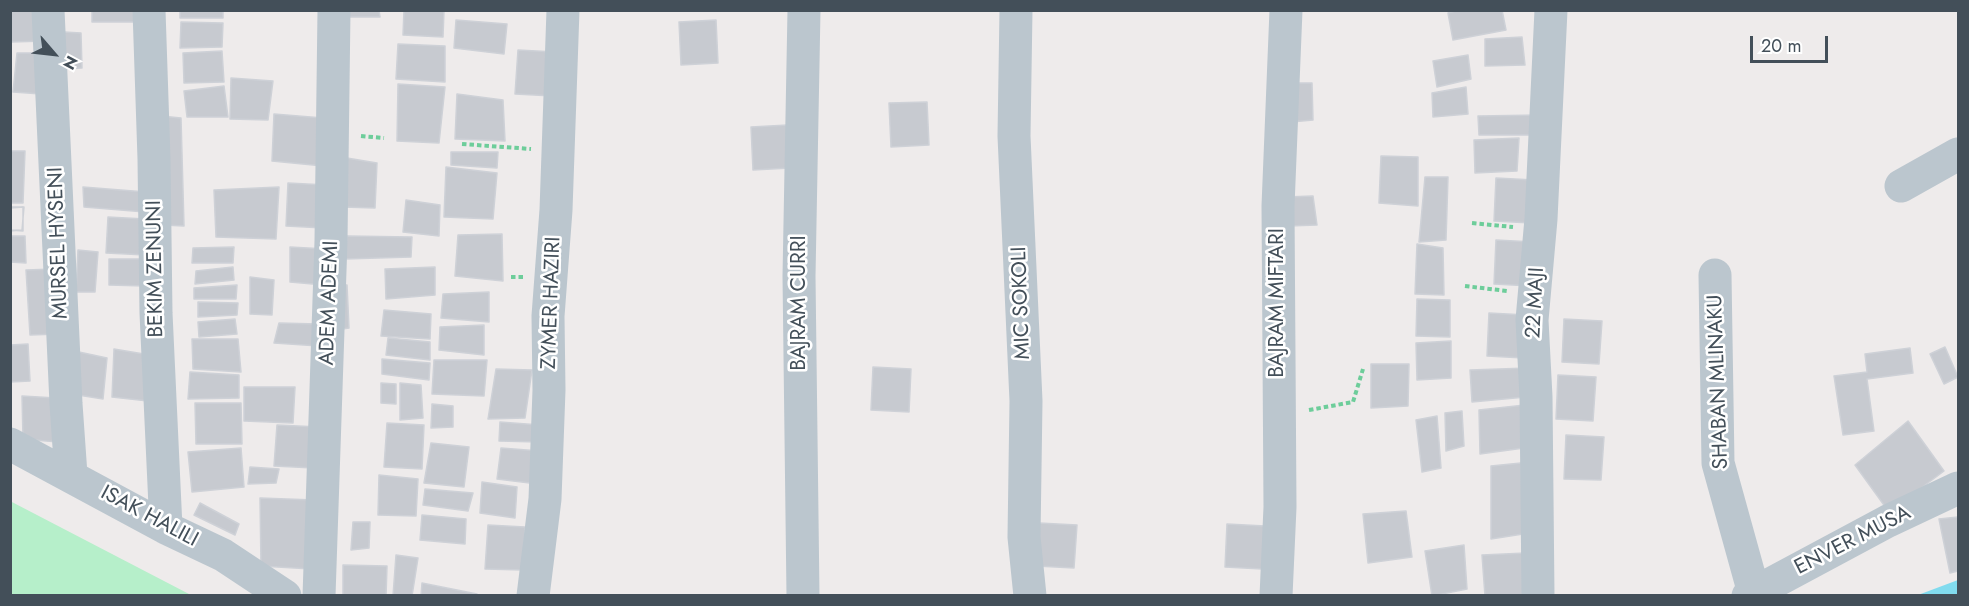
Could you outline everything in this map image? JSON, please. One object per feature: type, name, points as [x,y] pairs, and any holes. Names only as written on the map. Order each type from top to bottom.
[{"type":"street","name":"MURSEL HYSENI","points":[[48,10],[65,393],[72,475]]},
{"type":"street","name":"BEKIM ZENUNI","points":[[149,10],[154,148],[156,313],[166,528]]},
{"type":"street","name":"ADEM ADEMI","points":[[319,596],[332,230],[334,10]]},
{"type":"street","name":"ZYMER HAZIRI","points":[[534,596],[545,499],[549,390],[548,316],[559,150],[562,10]]},
{"type":"street","name":"BAJRAM CURRI","points":[[803,596],[799,276],[804,10]]},
{"type":"street","name":"MIC SOKOLI","points":[[1016,10],[1014,136],[1026,400],[1023,537],[1030,596]]},
{"type":"street","name":"BAJRAM MIFTARI","points":[[1276,596],[1280,507],[1278,206],[1286,10]]},
{"type":"street","name":"22 MAJI","points":[[1538,596],[1532,320],[1540,230],[1551,10]]},
{"type":"street","points":[[1901,186],[1959,154]]},
{"type":"street","name":"SHABAN MLINAKU","points":[[1715,275],[1718,463],[1751,594]]},
{"type":"street","name":"ISAK HALILI","points":[[10,444],[72,475],[166,528],[223,555],[285,596]]},
{"type":"street","name":"ENVER MUSA","points":[[1751,594],[1888,521],[1959,488]]},
{"type":"path","points":[[462,144],[559,150]]},
{"type":"path","points":[[1472,223],[1540,230]]},
{"type":"path","points":[[1465,286],[1534,295]]},
{"type":"path","points":[[1279,415],[1353,402],[1363,369]]},
{"type":"green space","points":[[10,501],[189,594],[193,595],[11,595]]},
{"type":"water","points":[[1958,580],[1958,595],[1918,595]]},
{"type":"building","points":[[10,10],[44,10],[45,41],[11,42]]},
{"type":"building","points":[[92,10],[135,10],[135,22],[92,22]]},
{"type":"building","points":[[180,10],[223,10],[223,18],[180,18]]},
{"type":"building","points":[[342,10],[379,10],[380,17],[342,17]]},
{"type":"building","points":[[404,10],[444,10],[443,37],[403,35]]},
{"type":"building","points":[[1459,10],[1502,10],[1506,30],[1453,40],[1448,13]]},
{"type":"building","points":[[456,20],[507,24],[504,54],[454,48]]},
{"type":"building","points":[[716,20],[718,63],[681,65],[679,22]]},
{"type":"building","points":[[181,22],[223,23],[222,47],[180,48]]},
{"type":"building","points":[[64,32],[81,33],[82,68],[64,69]]},
{"type":"building","points":[[1522,37],[1525,65],[1485,66],[1485,39]]},
{"type":"building","points":[[398,44],[445,46],[445,82],[396,79]]},
{"type":"building","points":[[518,50],[555,52],[553,96],[515,94]]},
{"type":"building","points":[[222,51],[224,82],[184,83],[183,53]]},
{"type":"building","points":[[17,53],[43,53],[41,94],[13,92]]},
{"type":"building","points":[[1468,55],[1471,79],[1437,87],[1433,61]]},
{"type":"building","points":[[231,78],[273,81],[268,120],[230,119]]},
{"type":"building","points":[[1291,83],[1312,83],[1313,120],[1291,122]]},
{"type":"building","points":[[398,84],[445,87],[439,143],[397,141]]},
{"type":"building","points":[[224,86],[228,117],[187,117],[184,91]]},
{"type":"building","points":[[1466,87],[1468,114],[1433,117],[1432,93]]},
{"type":"building","points":[[457,94],[503,100],[505,141],[455,139]]},
{"type":"building","points":[[927,102],[929,145],[891,147],[889,103]]},
{"type":"building","points":[[274,114],[323,118],[323,166],[272,161]]},
{"type":"building","points":[[1541,115],[1541,135],[1479,135],[1478,116]]},
{"type":"building","points":[[161,116],[181,118],[184,226],[163,225]]},
{"type":"building","points":[[788,125],[790,168],[753,170],[751,127]]},
{"type":"building","points":[[1519,138],[1517,171],[1475,173],[1474,140]]},
{"type":"building","points":[[10,151],[25,151],[23,203],[10,203]]},
{"type":"building","points":[[451,152],[498,152],[497,168],[451,165]]},
{"type":"building","points":[[1381,156],[1418,157],[1418,206],[1379,203]]},
{"type":"building","points":[[341,157],[377,163],[375,208],[343,207]]},
{"type":"building","points":[[446,167],[497,173],[493,219],[444,217]]},
{"type":"building","points":[[1425,177],[1448,177],[1446,240],[1419,242]]},
{"type":"building","points":[[1496,178],[1534,180],[1531,223],[1494,221]]},
{"type":"building","points":[[288,183],[326,185],[324,228],[286,226]]},
{"type":"building","points":[[83,187],[146,192],[145,212],[84,207]]},
{"type":"building","points":[[279,187],[276,239],[216,237],[214,190]]},
{"type":"building","points":[[1313,196],[1317,225],[1288,226],[1286,197]]},
{"type":"building","points":[[406,200],[440,205],[439,236],[403,232]]},
{"type":"building","points":[[10,207],[23,207],[23,231],[10,230]]},
{"type":"building","points":[[24,207],[22,230],[10,231],[10,208]]},
{"type":"building","points":[[108,217],[145,219],[146,255],[106,253]]},
{"type":"building","points":[[502,234],[503,281],[455,276],[458,235]]},
{"type":"building","points":[[10,236],[25,236],[26,263],[10,262]]},
{"type":"building","points":[[347,236],[412,237],[411,257],[345,259]]},
{"type":"building","points":[[1496,240],[1533,242],[1531,286],[1494,284]]},
{"type":"building","points":[[1417,244],[1443,248],[1444,295],[1415,294]]},
{"type":"building","points":[[234,247],[233,263],[192,263],[193,248]]},
{"type":"building","points":[[290,247],[326,249],[324,285],[290,282]]},
{"type":"building","points":[[78,250],[98,252],[95,292],[76,292]]},
{"type":"building","points":[[109,259],[146,259],[145,286],[109,285]]},
{"type":"building","points":[[233,267],[234,280],[195,284],[196,271]]},
{"type":"building","points":[[435,267],[435,295],[386,299],[385,269]]},
{"type":"building","points":[[54,269],[58,334],[30,335],[26,270]]},
{"type":"building","points":[[250,277],[274,280],[272,315],[250,314]]},
{"type":"building","points":[[237,285],[236,299],[194,299],[194,288]]},
{"type":"building","points":[[335,285],[347,285],[349,328],[336,330]]},
{"type":"building","points":[[489,292],[489,322],[441,318],[443,294]]},
{"type":"building","points":[[1417,299],[1450,300],[1450,337],[1416,336]]},
{"type":"building","points":[[198,302],[238,303],[237,315],[198,317]]},
{"type":"building","points":[[384,310],[431,314],[430,339],[381,336]]},
{"type":"building","points":[[1489,313],[1526,315],[1524,358],[1487,356]]},
{"type":"building","points":[[235,319],[237,334],[199,337],[198,322]]},
{"type":"building","points":[[1564,319],[1602,321],[1599,364],[1562,362]]},
{"type":"building","points":[[279,323],[318,324],[319,346],[274,343]]},
{"type":"building","points":[[484,325],[484,355],[439,350],[440,327]]},
{"type":"building","points":[[388,338],[430,342],[430,360],[386,355]]},
{"type":"building","points":[[192,339],[238,339],[241,372],[193,369]]},
{"type":"building","points":[[1451,341],[1451,378],[1417,380],[1416,343]]},
{"type":"building","points":[[28,344],[30,381],[10,382],[10,345]]},
{"type":"building","points":[[1945,347],[1958,377],[1944,384],[1930,354]]},
{"type":"building","points":[[1910,348],[1913,373],[1867,379],[1874,431],[1843,435],[1834,376],[1867,372],[1865,354]]},
{"type":"building","points":[[114,349],[144,354],[148,401],[112,397]]},
{"type":"building","points":[[79,352],[107,358],[103,399],[78,395]]},
{"type":"building","points":[[382,359],[430,363],[429,380],[382,374]]},
{"type":"building","points":[[434,360],[487,360],[484,396],[432,394]]},
{"type":"building","points":[[1371,364],[1409,364],[1408,406],[1371,408]]},
{"type":"building","points":[[873,367],[911,369],[909,412],[871,410]]},
{"type":"building","points":[[1528,368],[1526,397],[1472,402],[1470,370]]},
{"type":"building","points":[[496,369],[532,370],[525,418],[488,419]]},
{"type":"building","points":[[190,372],[239,375],[239,398],[188,399]]},
{"type":"building","points":[[1558,375],[1596,377],[1593,421],[1556,419]]},
{"type":"building","points":[[381,383],[396,384],[396,404],[381,403]]},
{"type":"building","points":[[400,383],[421,385],[423,418],[400,420]]},
{"type":"building","points":[[244,387],[295,387],[293,423],[244,421]]},
{"type":"building","points":[[22,396],[56,398],[58,442],[23,439]]},
{"type":"building","points":[[195,403],[241,403],[242,444],[196,444]]},
{"type":"building","points":[[432,404],[453,406],[453,427],[431,428]]},
{"type":"building","points":[[1525,405],[1524,448],[1480,454],[1479,410]]},
{"type":"building","points":[[1462,411],[1464,446],[1446,451],[1445,413]]},
{"type":"building","points":[[1437,416],[1441,468],[1422,472],[1416,420]]},
{"type":"building","points":[[1908,421],[1944,471],[1889,512],[1855,465]]},
{"type":"building","points":[[500,422],[540,425],[538,442],[499,441]]},
{"type":"building","points":[[387,423],[424,425],[422,469],[384,467]]},
{"type":"building","points":[[277,425],[319,427],[314,468],[274,466]]},
{"type":"building","points":[[1566,435],[1604,437],[1601,480],[1564,479]]},
{"type":"building","points":[[431,443],[469,447],[464,487],[424,483]]},
{"type":"building","points":[[241,448],[244,487],[192,492],[188,452]]},
{"type":"building","points":[[501,448],[540,451],[538,484],[497,479]]},
{"type":"building","points":[[1521,463],[1523,534],[1491,539],[1491,466]]},
{"type":"building","points":[[250,467],[279,469],[276,483],[248,484]]},
{"type":"building","points":[[379,475],[418,479],[416,516],[378,515]]},
{"type":"building","points":[[482,482],[517,487],[515,518],[480,513]]},
{"type":"building","points":[[425,489],[473,493],[468,511],[423,505]]},
{"type":"building","points":[[260,498],[314,500],[311,569],[261,566]]},
{"type":"building","points":[[200,503],[239,524],[235,535],[194,515]]},
{"type":"building","points":[[1406,511],[1412,557],[1368,563],[1363,514]]},
{"type":"building","points":[[422,515],[466,519],[465,544],[420,540]]},
{"type":"building","points":[[1958,517],[1958,571],[1950,573],[1939,519]]},
{"type":"building","points":[[353,522],[370,522],[369,548],[351,550]]},
{"type":"building","points":[[1039,523],[1077,525],[1074,568],[1037,566]]},
{"type":"building","points":[[1227,524],[1265,526],[1262,569],[1225,567]]},
{"type":"building","points":[[488,525],[525,527],[523,570],[485,569]]},
{"type":"building","points":[[1464,545],[1467,589],[1432,596],[1425,551]]},
{"type":"building","points":[[1526,553],[1528,596],[1485,596],[1482,555]]},
{"type":"building","points":[[396,555],[418,558],[412,596],[393,596]]},
{"type":"building","points":[[343,565],[387,566],[386,596],[343,596]]},
{"type":"building","points":[[422,583],[477,594],[476,596],[421,596]]}]
